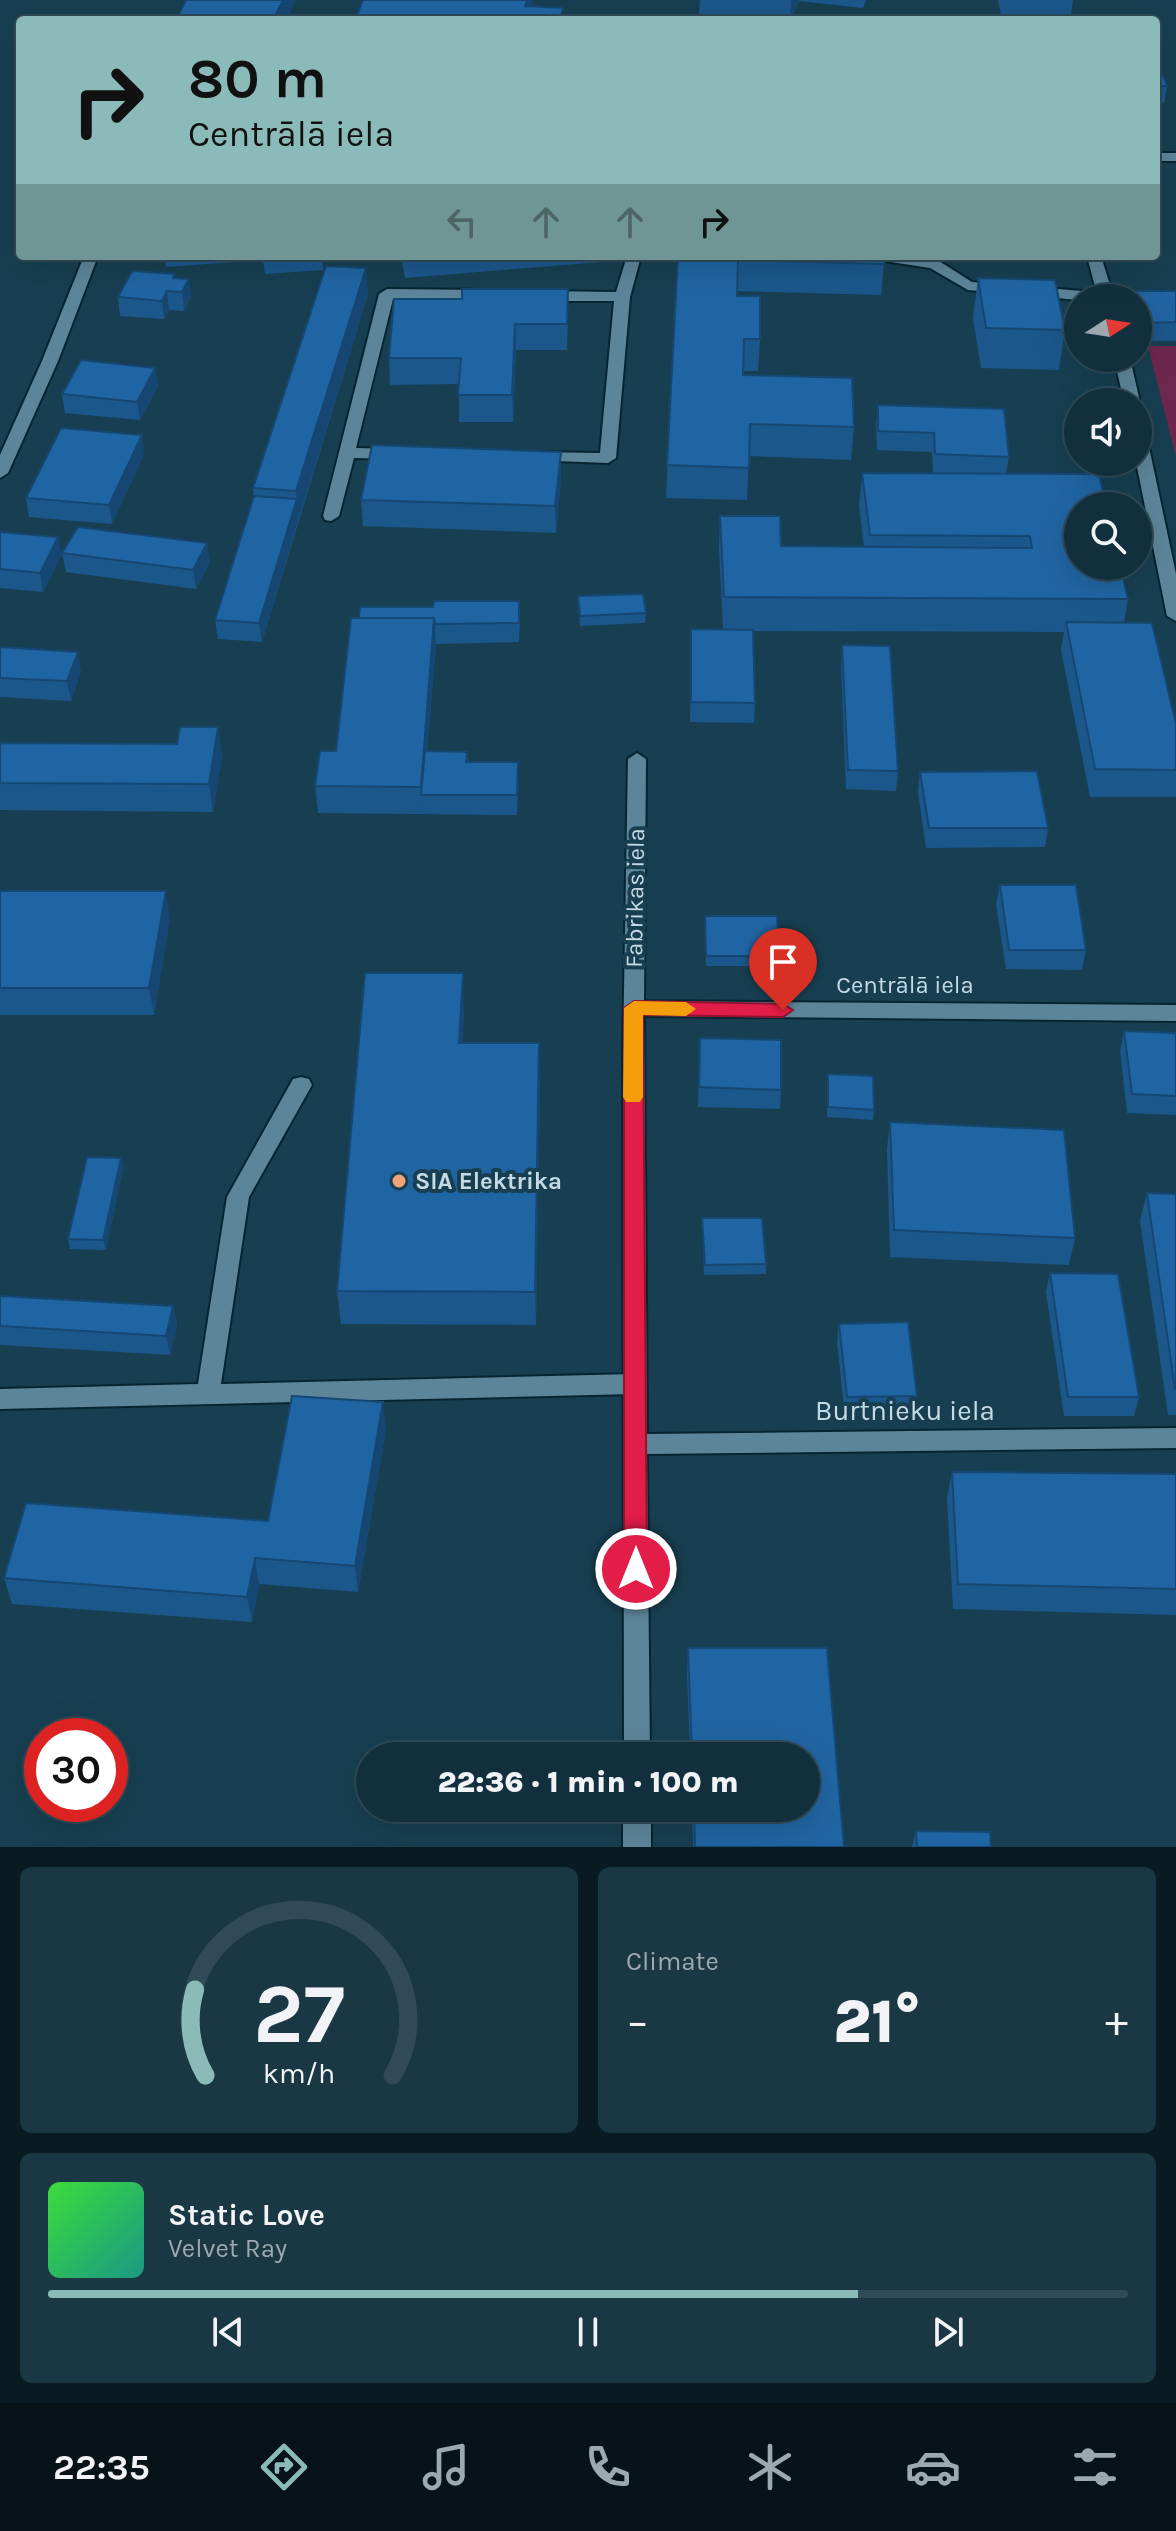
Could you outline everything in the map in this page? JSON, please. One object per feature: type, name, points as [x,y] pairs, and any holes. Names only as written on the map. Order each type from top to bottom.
[{"type":"street","points":[[0,473],[50,361],[89,260]]},
{"type":"street","points":[[515,456],[608,458],[622,297],[633,260]]},
{"type":"street","points":[[906,260],[934,264],[968,286],[1064,294]]},
{"type":"street","points":[[1095,260],[1102,284]]},
{"type":"street","points":[[331,516],[387,294],[497,295]]},
{"type":"street","points":[[528,296],[622,297]]},
{"type":"street","points":[[346,453],[423,455]]},
{"type":"street","points":[[1147,476],[1176,616]]},
{"type":"street","name":"Fabrikas iela","points":[[637,759],[634,1008],[637,1742]]},
{"type":"street","name":"Centrālā iela","points":[[634,1008],[1176,1013]]},
{"type":"street","points":[[208,1394],[238,1197],[301,1085]]},
{"type":"street","points":[[0,1399],[634,1384]]},
{"type":"street","name":"Burtnieku iela","points":[[635,1444],[1176,1438]]},
{"type":"street","points":[[637,1822],[637,1847]]},
{"type":"shaded area","points":[[1152,346],[1176,346],[1176,457],[1152,362]]},
{"type":"building","points":[[186,0],[283,0],[275,16],[178,16]]},
{"type":"building","points":[[363,0],[527,0],[525,6],[563,8],[561,16],[357,16]]},
{"type":"building","points":[[1160,68],[1167,86],[1160,86]]},
{"type":"building","points":[[678,260],[738,260],[737,296],[760,296],[760,339],[744,339],[743,375],[852,378],[854,427],[750,424],[749,468],[667,465]]},
{"type":"building","points":[[738,260],[884,260],[884,264]]},
{"type":"building","points":[[326,266],[366,268],[296,491],[253,488]]},
{"type":"building","points":[[132,271],[175,274],[173,278],[189,279],[182,292],[167,291],[162,301],[118,297]]},
{"type":"building","points":[[978,278],[1055,280],[1064,330],[986,328]]},
{"type":"building","points":[[462,289],[568,289],[567,324],[515,324],[512,395],[458,395],[461,358],[389,358],[394,299],[462,299]]},
{"type":"building","points":[[1152,291],[1176,291],[1176,322],[1152,323]]},
{"type":"building","points":[[81,360],[155,368],[137,402],[62,394]]},
{"type":"building","points":[[878,405],[1004,409],[1009,457],[935,454],[934,433],[878,431]]},
{"type":"building","points":[[61,428],[142,435],[109,505],[26,498]]},
{"type":"building","points":[[372,445],[561,452],[555,506],[361,500]]},
{"type":"building","points":[[862,473],[1099,476],[1103,492],[1064,492],[1064,580],[1123,580],[1128,599],[724,597],[720,516],[780,516],[781,546],[1032,548],[1030,536],[870,535]]},
{"type":"building","points":[[254,496],[297,499],[259,623],[215,620]]},
{"type":"building","points":[[78,527],[207,543],[193,570],[62,553]]},
{"type":"building","points":[[0,532],[58,537],[40,573],[0,569]]},
{"type":"building","points":[[643,594],[646,613],[580,616],[578,596]]},
{"type":"building","points":[[434,601],[519,601],[519,623],[435,624],[434,618],[359,618],[360,607],[433,607]]},
{"type":"building","points":[[351,618],[434,618],[421,787],[315,786],[320,751],[336,751]]},
{"type":"building","points":[[1066,622],[1152,623],[1176,724],[1176,770],[1095,769]]},
{"type":"building","points":[[691,629],[753,630],[755,703],[691,702]]},
{"type":"building","points":[[842,645],[890,646],[898,771],[848,770]]},
{"type":"building","points":[[0,647],[78,652],[67,681],[0,678]]},
{"type":"building","points":[[180,727],[218,727],[209,784],[0,783],[0,743],[177,744]]},
{"type":"building","points":[[425,751],[467,752],[466,762],[518,762],[517,795],[421,795]]},
{"type":"building","points":[[1037,771],[1048,828],[929,828],[920,772]]},
{"type":"building","points":[[1000,885],[1076,885],[1086,950],[1009,950]]},
{"type":"building","points":[[0,891],[166,891],[149,988],[0,988]]},
{"type":"building","points":[[705,916],[777,916],[780,956],[706,956]]},
{"type":"building","points":[[365,973],[463,973],[459,1043],[539,1043],[535,1292],[337,1291]]},
{"type":"building","points":[[1124,1031],[1176,1033],[1176,1096],[1132,1094]]},
{"type":"building","points":[[700,1038],[781,1040],[781,1090],[699,1087]]},
{"type":"building","points":[[828,1074],[873,1076],[874,1110],[828,1107]]},
{"type":"building","points":[[890,1122],[1064,1130],[1075,1238],[894,1230]]},
{"type":"building","points":[[87,1157],[121,1158],[103,1240],[68,1239]]},
{"type":"building","points":[[1147,1193],[1176,1194],[1176,1389],[1175,1389]]},
{"type":"building","points":[[702,1218],[762,1218],[766,1264],[705,1265]]},
{"type":"building","points":[[1050,1273],[1118,1274],[1139,1397],[1068,1397]]},
{"type":"building","points":[[0,1296],[173,1306],[166,1336],[0,1326]]},
{"type":"building","points":[[908,1322],[917,1396],[847,1397],[839,1324]]},
{"type":"building","points":[[292,1396],[383,1402],[355,1566],[255,1558],[247,1597],[4,1578],[26,1503],[268,1521]]},
{"type":"building","points":[[952,1472],[1176,1474],[1176,1589],[958,1584]]},
{"type":"building","points":[[688,1648],[827,1648],[844,1847],[695,1847],[694,1822],[820,1822],[820,1742],[691,1742]]},
{"type":"building","points":[[916,1831],[990,1832],[991,1847],[917,1847]]},
{"type":"slow traffic","points":[[633,1097],[634,1008],[686,1009]]},
{"type":"place","name":"SIA Elektrika","points":[[399,1181]]},
{"type":"route","points":[[636,1569],[634,1008],[783,1010]]}]
